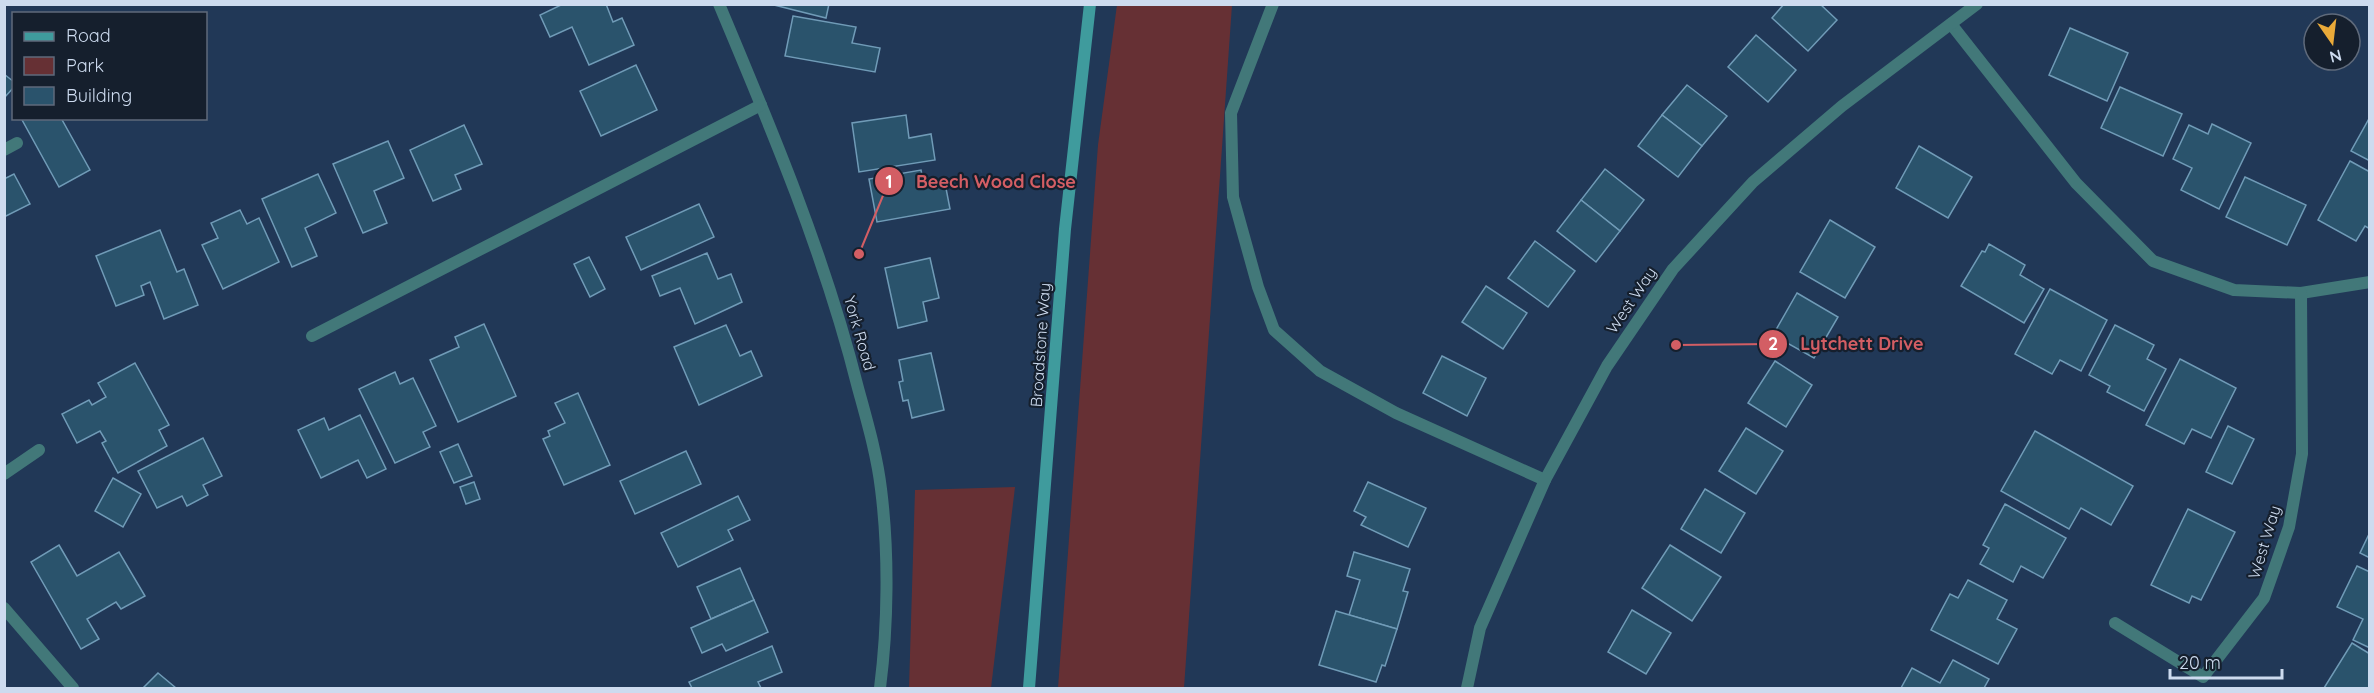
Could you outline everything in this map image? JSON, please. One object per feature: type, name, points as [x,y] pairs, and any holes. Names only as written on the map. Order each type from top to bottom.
[{"type":"street","name":"York Road","points":[[719,4],[814,243],[843,328],[881,489],[886,642],[880,688]]},
{"type":"street","name":"Broadstone Way","points":[[1029,688],[1065,229],[1090,4]]},
{"type":"street","points":[[1273,4],[1231,113],[1233,197],[1258,287],[1274,330],[1320,371],[1396,413],[1545,480]]},
{"type":"street","name":"West Way","points":[[1467,688],[1480,628],[1545,480],[1607,366],[1673,268],[1753,182],[1842,106],[1977,4]]},
{"type":"street","points":[[1952,24],[2076,183],[2152,261],[2234,290],[2301,293],[2370,282]]},
{"type":"street","points":[[312,336],[761,105]]},
{"type":"street","points":[[4,150],[16,143]]},
{"type":"street","name":"West Way","points":[[2115,623],[2203,677],[2264,598],[2289,526],[2302,454],[2301,293]]},
{"type":"street","points":[[4,474],[39,450]]},
{"type":"street","points":[[4,608],[72,688]]},
{"type":"green space","points":[[1117,5],[1232,5],[1184,688],[1058,688],[1098,145]]},
{"type":"green space","points":[[1015,487],[991,688],[909,688],[915,490]]},
{"type":"building","points":[[563,4],[606,4],[613,22],[622,18],[634,45],[589,65],[572,27],[550,37],[540,15]]},
{"type":"building","points":[[770,4],[829,4],[826,18]]},
{"type":"building","points":[[1784,4],[1820,4],[1837,20],[1808,51],[1772,18]]},
{"type":"building","points":[[793,16],[856,27],[852,43],[880,48],[875,72],[785,56]]},
{"type":"building","points":[[2070,28],[2128,53],[2107,101],[2049,75]]},
{"type":"building","points":[[1756,35],[1796,70],[1768,102],[1728,67]]},
{"type":"building","points":[[636,65],[657,110],[601,136],[580,91]]},
{"type":"building","points":[[4,74],[12,80],[12,89],[4,98]]},
{"type":"building","points":[[1687,85],[1727,116],[1702,146],[1662,115]]},
{"type":"building","points":[[2120,87],[2182,114],[2163,156],[2101,128]]},
{"type":"building","points":[[906,115],[909,138],[931,134],[935,160],[859,172],[852,123]]},
{"type":"building","points":[[1662,115],[1702,146],[1678,177],[1638,146]]},
{"type":"building","points":[[2370,117],[2370,161],[2351,151]]},
{"type":"building","points":[[22,120],[62,120],[90,170],[59,187]]},
{"type":"building","points":[[2212,124],[2251,143],[2219,209],[2181,190],[2192,168],[2173,159],[2189,125],[2208,134]]},
{"type":"building","points":[[464,125],[482,164],[455,175],[461,189],[433,201],[410,150]]},
{"type":"building","points":[[388,141],[404,178],[374,191],[387,223],[363,233],[333,164]]},
{"type":"building","points":[[1919,146],[1972,177],[1948,218],[1896,188]]},
{"type":"building","points":[[2350,161],[2370,172],[2370,229],[2365,226],[2356,241],[2318,220]]},
{"type":"building","points":[[1605,169],[1644,200],[1620,231],[1581,200]]},
{"type":"building","points":[[921,170],[924,186],[945,183],[950,209],[877,222],[869,179]]},
{"type":"building","points":[[14,174],[30,204],[4,217],[4,179]]},
{"type":"building","points":[[318,174],[336,213],[305,228],[317,256],[292,267],[262,199]]},
{"type":"building","points":[[2245,177],[2306,205],[2287,245],[2226,217]]},
{"type":"building","points":[[1581,200],[1620,231],[1596,262],[1557,231]]},
{"type":"building","points":[[699,204],[714,237],[641,270],[626,237]]},
{"type":"building","points":[[240,210],[247,224],[259,218],[279,262],[223,289],[202,245],[218,238],[211,223]]},
{"type":"building","points":[[1830,220],[1875,247],[1845,298],[1800,272]]},
{"type":"building","points":[[160,230],[177,272],[184,269],[198,305],[164,319],[150,282],[141,286],[144,295],[116,306],[96,256]]},
{"type":"building","points":[[1535,241],[1575,271],[1548,307],[1508,278]]},
{"type":"building","points":[[1989,244],[2025,265],[2020,275],[2044,289],[2024,323],[1961,286],[1982,251],[1985,252]]},
{"type":"building","points":[[707,253],[718,279],[731,274],[742,302],[695,324],[680,288],[660,296],[652,276]]},
{"type":"building","points":[[589,257],[605,289],[590,297],[574,264]]},
{"type":"building","points":[[930,258],[939,298],[923,302],[927,321],[898,328],[885,268]]},
{"type":"building","points":[[1486,286],[1527,313],[1503,349],[1462,322]]},
{"type":"building","points":[[2050,289],[2107,320],[2081,371],[2060,360],[2052,374],[2015,354]]},
{"type":"building","points":[[1797,293],[1838,317],[1814,358],[1773,335]]},
{"type":"building","points":[[484,324],[516,396],[458,422],[430,360],[459,347],[455,337]]},
{"type":"building","points":[[726,325],[740,356],[751,351],[762,376],[699,405],[674,347]]},
{"type":"building","points":[[2115,325],[2154,345],[2147,359],[2166,369],[2144,411],[2107,392],[2110,386],[2089,375]]},
{"type":"building","points":[[931,353],[944,410],[912,418],[908,400],[903,401],[899,382],[903,381],[899,360]]},
{"type":"building","points":[[1442,356],[1486,378],[1467,416],[1423,393]]},
{"type":"building","points":[[2180,359],[2236,388],[2211,438],[2192,429],[2184,444],[2146,425]]},
{"type":"building","points":[[1775,361],[1812,385],[1786,427],[1748,403]]},
{"type":"building","points":[[135,363],[169,425],[159,430],[167,446],[118,473],[102,443],[106,441],[100,431],[77,443],[62,414],[89,400],[92,405],[106,397],[98,383]]},
{"type":"building","points":[[395,372],[400,384],[413,378],[436,426],[423,432],[430,447],[395,463],[359,389]]},
{"type":"building","points":[[578,393],[610,465],[564,485],[543,439],[550,436],[548,431],[565,423],[555,403]]},
{"type":"building","points":[[360,415],[386,469],[367,478],[358,460],[321,478],[298,430],[324,418],[329,430]]},
{"type":"building","points":[[2228,426],[2254,439],[2232,484],[2206,472]]},
{"type":"building","points":[[1746,428],[1783,451],[1756,494],[1719,471]]},
{"type":"building","points":[[2035,431],[2133,486],[2111,525],[2081,508],[2069,529],[2001,491]]},
{"type":"building","points":[[203,438],[222,476],[203,485],[208,495],[187,506],[182,496],[157,508],[138,471]]},
{"type":"building","points":[[458,444],[472,476],[454,483],[440,452]]},
{"type":"building","points":[[686,451],[701,484],[635,514],[620,481]]},
{"type":"building","points":[[113,478],[141,494],[123,527],[95,511]]},
{"type":"building","points":[[474,482],[480,499],[466,504],[460,487]]},
{"type":"building","points":[[1368,482],[1426,508],[1408,547],[1361,525],[1366,517],[1354,511]]},
{"type":"building","points":[[1705,489],[1745,513],[1721,553],[1681,529]]},
{"type":"building","points":[[738,496],[750,520],[728,530],[733,540],[678,567],[661,533]]},
{"type":"building","points":[[2005,504],[2066,538],[2043,578],[2021,566],[2013,582],[1980,564],[1989,548],[1983,545]]},
{"type":"building","points":[[2188,509],[2235,532],[2201,600],[2192,596],[2189,603],[2151,585]]},
{"type":"building","points":[[2370,532],[2370,558],[2360,553]]},
{"type":"building","points":[[59,545],[77,576],[119,552],[145,596],[121,609],[116,602],[87,619],[99,639],[81,649],[31,562]]},
{"type":"building","points":[[1670,545],[1721,577],[1692,621],[1642,588]]},
{"type":"building","points":[[1354,552],[1410,569],[1403,591],[1408,592],[1397,629],[1349,615],[1360,580],[1347,576]]},
{"type":"building","points":[[2357,566],[2370,572],[2370,648],[2353,640],[2363,619],[2337,607]]},
{"type":"building","points":[[740,568],[754,600],[711,619],[697,587]]},
{"type":"building","points":[[1968,580],[2007,600],[1997,619],[2017,629],[1998,664],[1931,630],[1950,594],[1958,598]]},
{"type":"building","points":[[754,600],[768,632],[726,651],[722,644],[702,653],[691,628]]},
{"type":"building","points":[[1632,610],[1671,633],[1646,674],[1608,652]]},
{"type":"building","points":[[1336,611],[1397,629],[1385,666],[1382,665],[1376,682],[1319,665]]},
{"type":"building","points":[[2352,643],[2370,654],[2370,688],[2324,688]]},
{"type":"building","points":[[772,646],[782,672],[758,682],[761,688],[692,688],[689,682]]},
{"type":"building","points":[[1953,660],[1989,679],[1984,688],[1901,688],[1912,668],[1940,683]]},
{"type":"building","points":[[158,673],[176,688],[143,688]]},
{"type":"place","name":"Beech Wood Close","points":[[859,254]]},
{"type":"place","name":"Lytchett Drive","points":[[1676,345]]}]
